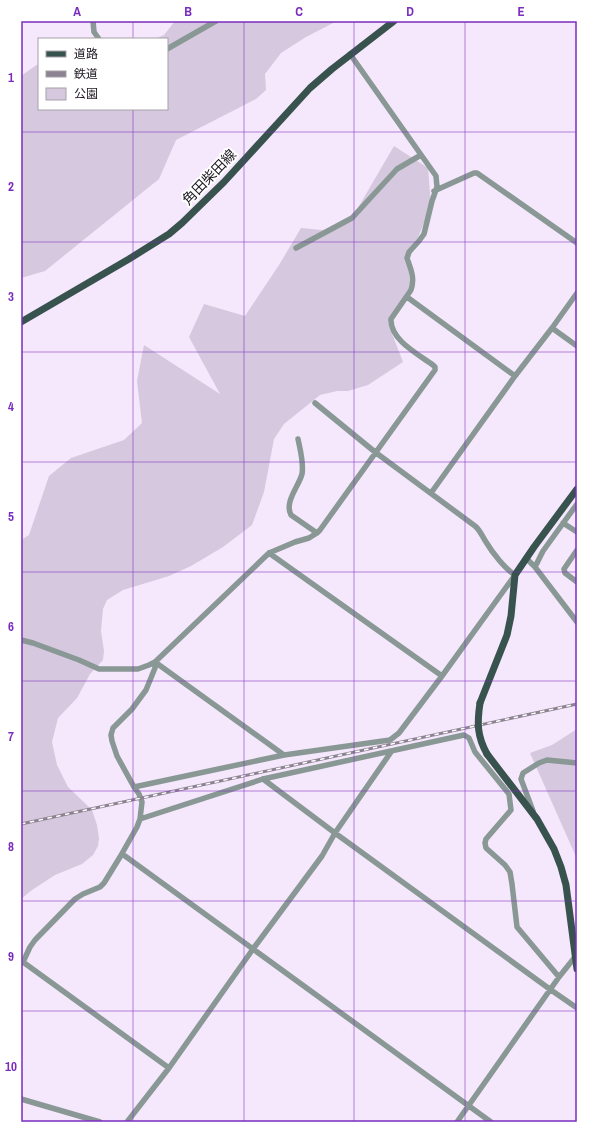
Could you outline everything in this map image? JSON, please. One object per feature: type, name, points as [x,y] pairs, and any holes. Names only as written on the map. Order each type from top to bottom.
[{"type":"main road","name":"角田柴田線","points":[[21,322],[129,259],[182,224],[224,182],[310,88],[350,54],[394,21]]},
{"type":"main road","points":[[577,488],[530,562],[515,575],[511,616],[506,635],[480,703],[478,719],[478,726],[483,746],[487,754],[536,819],[551,844],[561,867],[566,885],[577,969]]},
{"type":"street","points":[[93,21],[94,32],[98,38]]},
{"type":"street","points":[[168,48],[216,21]]},
{"type":"street","points":[[21,640],[60,652],[99,669],[138,669],[155,662],[269,553],[309,538],[317,533],[435,370],[433,365],[407,347],[396,335],[391,325],[391,319],[412,290],[414,278],[407,258],[409,252],[424,234],[434,191],[437,187],[436,176],[350,54]]},
{"type":"street","points":[[296,248],[352,218],[397,169],[421,155]]},
{"type":"street","points":[[434,191],[477,173],[577,243]]},
{"type":"street","points":[[432,493],[515,376],[577,293]]},
{"type":"street","points":[[407,297],[515,376]]},
{"type":"street","points":[[552,328],[577,346]]},
{"type":"street","points":[[134,787],[284,755],[390,740],[399,733],[515,575],[509,571],[488,546],[480,530],[376,452],[316,403]]},
{"type":"street","points":[[298,439],[302,472],[288,507],[291,514],[317,533]]},
{"type":"street","points":[[577,504],[543,551],[530,562],[577,622]]},
{"type":"street","points":[[563,523],[577,532]]},
{"type":"street","points":[[577,550],[564,569],[565,573],[577,582]]},
{"type":"street","points":[[269,553],[442,676]]},
{"type":"street","points":[[155,662],[284,755]]},
{"type":"street","points":[[155,662],[155,668],[146,690],[136,704],[111,732],[115,752],[134,787],[140,794],[142,802],[140,819],[137,827],[104,883],[100,887],[82,894],[75,899],[35,940],[22,962],[169,1068]]},
{"type":"street","points":[[140,819],[263,779],[464,735],[469,738],[476,752],[509,794],[511,810],[486,839],[485,843],[486,848],[505,865],[510,872],[517,927],[559,977]]},
{"type":"street","points":[[127,1122],[169,1068],[253,949],[322,856],[335,833],[391,752]]},
{"type":"street","points":[[536,819],[521,779],[523,773],[547,760],[577,763]]},
{"type":"street","points":[[263,779],[335,833],[577,1008]]},
{"type":"street","points":[[125,856],[491,1122]]},
{"type":"street","points":[[457,1122],[559,977],[576,957]]},
{"type":"street","points":[[21,1099],[100,1122]]},
{"type":"green space","points":[[175,21],[337,21],[306,37],[281,53],[265,74],[266,90],[256,99],[176,140],[159,179],[45,271],[21,278],[21,76],[38,64],[38,110],[168,110],[168,38],[157,38],[164,35]]},
{"type":"green space","points":[[394,146],[428,168],[431,205],[408,263],[411,293],[389,326],[403,362],[368,385],[348,391],[337,391],[320,395],[284,424],[274,439],[264,492],[252,525],[223,547],[191,566],[169,576],[123,590],[107,600],[103,609],[101,631],[104,651],[103,660],[90,674],[77,698],[58,718],[52,742],[57,765],[68,787],[92,810],[97,825],[99,838],[98,846],[93,855],[82,864],[55,875],[21,899],[21,540],[29,535],[49,476],[71,458],[124,440],[142,423],[137,381],[144,345],[220,394],[189,337],[204,304],[245,316],[279,265],[301,228],[332,231],[352,218]]},
{"type":"green space","points":[[577,729],[577,859],[530,753],[552,745]]},
{"type":"railway","points":[[21,824],[577,704]]}]
